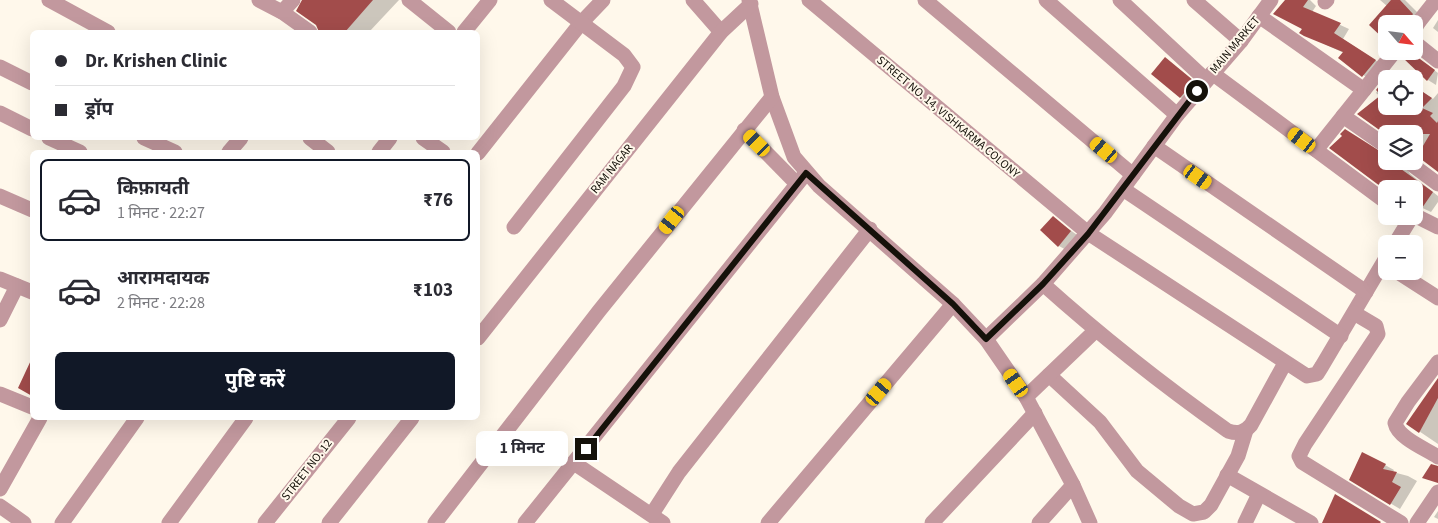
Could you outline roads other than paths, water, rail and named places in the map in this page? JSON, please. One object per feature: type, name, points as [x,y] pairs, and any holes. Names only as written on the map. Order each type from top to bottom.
[{"type":"street","points":[[48,0],[104,30]]},
{"type":"street","points":[[259,0],[282,12],[307,30]]},
{"type":"street","points":[[282,12],[293,0]]},
{"type":"street","points":[[409,0],[447,30]]},
{"type":"street","points":[[466,30],[490,0]]},
{"type":"street","points":[[514,227],[624,86],[632,71],[630,61],[551,0]]},
{"type":"street","points":[[480,150],[581,24],[603,0]]},
{"type":"street","points":[[693,0],[721,32]]},
{"type":"street","name":"STREET NO. 14, VISHKARMA COLONY","points":[[809,0],[1088,234],[1285,363],[1307,376],[1312,376],[1316,374],[1341,336]]},
{"type":"street","points":[[925,0],[1134,175]]},
{"type":"street","points":[[1046,0],[1064,6],[1177,115]]},
{"type":"street","points":[[1120,0],[1209,76],[1316,150],[1378,196]]},
{"type":"street","points":[[1194,0],[1241,41]]},
{"type":"street","name":"MAIN MARKET","points":[[986,339],[1043,284],[1088,234],[1134,175],[1177,115],[1241,41],[1271,0]]},
{"type":"street","points":[[1423,17],[1436,0]]},
{"type":"street","points":[[750,2],[772,97],[802,178]]},
{"type":"street","name":"RAM NAGAR","points":[[480,335],[721,32],[750,2]]},
{"type":"street","points":[[1259,16],[1364,90]]},
{"type":"street","points":[[1423,49],[1438,61]]},
{"type":"street","points":[[1316,150],[1388,60]]},
{"type":"street","points":[[0,67],[30,82]]},
{"type":"street","points":[[435,523],[772,97]]},
{"type":"street","points":[[0,113],[30,128]]},
{"type":"street","points":[[1343,116],[1378,140]]},
{"type":"street","points":[[744,130],[802,178],[870,230],[953,304],[986,339],[1026,397],[1073,485],[1090,523]]},
{"type":"street","points":[[53,140],[76,150]]},
{"type":"street","points":[[148,140],[170,150]]},
{"type":"street","points":[[231,150],[239,140]]},
{"type":"street","points":[[313,140],[325,150]]},
{"type":"street","points":[[381,150],[388,140]]},
{"type":"street","points":[[426,140],[440,150]]},
{"type":"street","points":[[1154,146],[1366,292]]},
{"type":"street","points":[[1419,170],[1438,184]]},
{"type":"street","points":[[526,523],[802,178]]},
{"type":"street","points":[[1123,189],[1341,336],[1366,292],[1378,277]]},
{"type":"street","points":[[0,196],[30,209]]},
{"type":"street","points":[[574,463],[658,519],[678,472],[870,230]]},
{"type":"street","points":[[0,279],[30,291]]},
{"type":"street","points":[[1411,280],[1438,298]]},
{"type":"street","points":[[1043,284],[1095,331],[1228,431],[1235,433],[1246,430]]},
{"type":"street","points":[[0,320],[17,286]]},
{"type":"street","points":[[768,523],[953,304]]},
{"type":"street","points":[[1354,312],[1376,326],[1378,334],[1305,444],[1300,456],[1302,462],[1401,523]]},
{"type":"street","points":[[1026,397],[1095,331]]},
{"type":"street","points":[[1438,362],[1395,423],[1396,429],[1403,435],[1438,457]]},
{"type":"street","points":[[1049,375],[1100,422],[1138,470],[1193,514],[1204,512],[1211,505],[1242,445],[1246,430],[1285,363]]},
{"type":"street","points":[[0,394],[30,406]]},
{"type":"street","points":[[932,523],[1035,413]]},
{"type":"street","points":[[1,485],[39,420]]},
{"type":"street","points":[[62,523],[136,420]]},
{"type":"street","points":[[168,523],[245,420]]},
{"type":"street","name":"STREET NO. 12","points":[[265,523],[347,420]]},
{"type":"street","points":[[329,523],[405,420]]},
{"type":"street","points":[[1227,475],[1310,523]]},
{"type":"street","points":[[1039,523],[1073,485]]},
{"type":"street","points":[[1417,523],[1438,492]]},
{"type":"street","points":[[1245,523],[1259,494]]},
{"type":"street","points":[[0,506],[24,523]]}]
